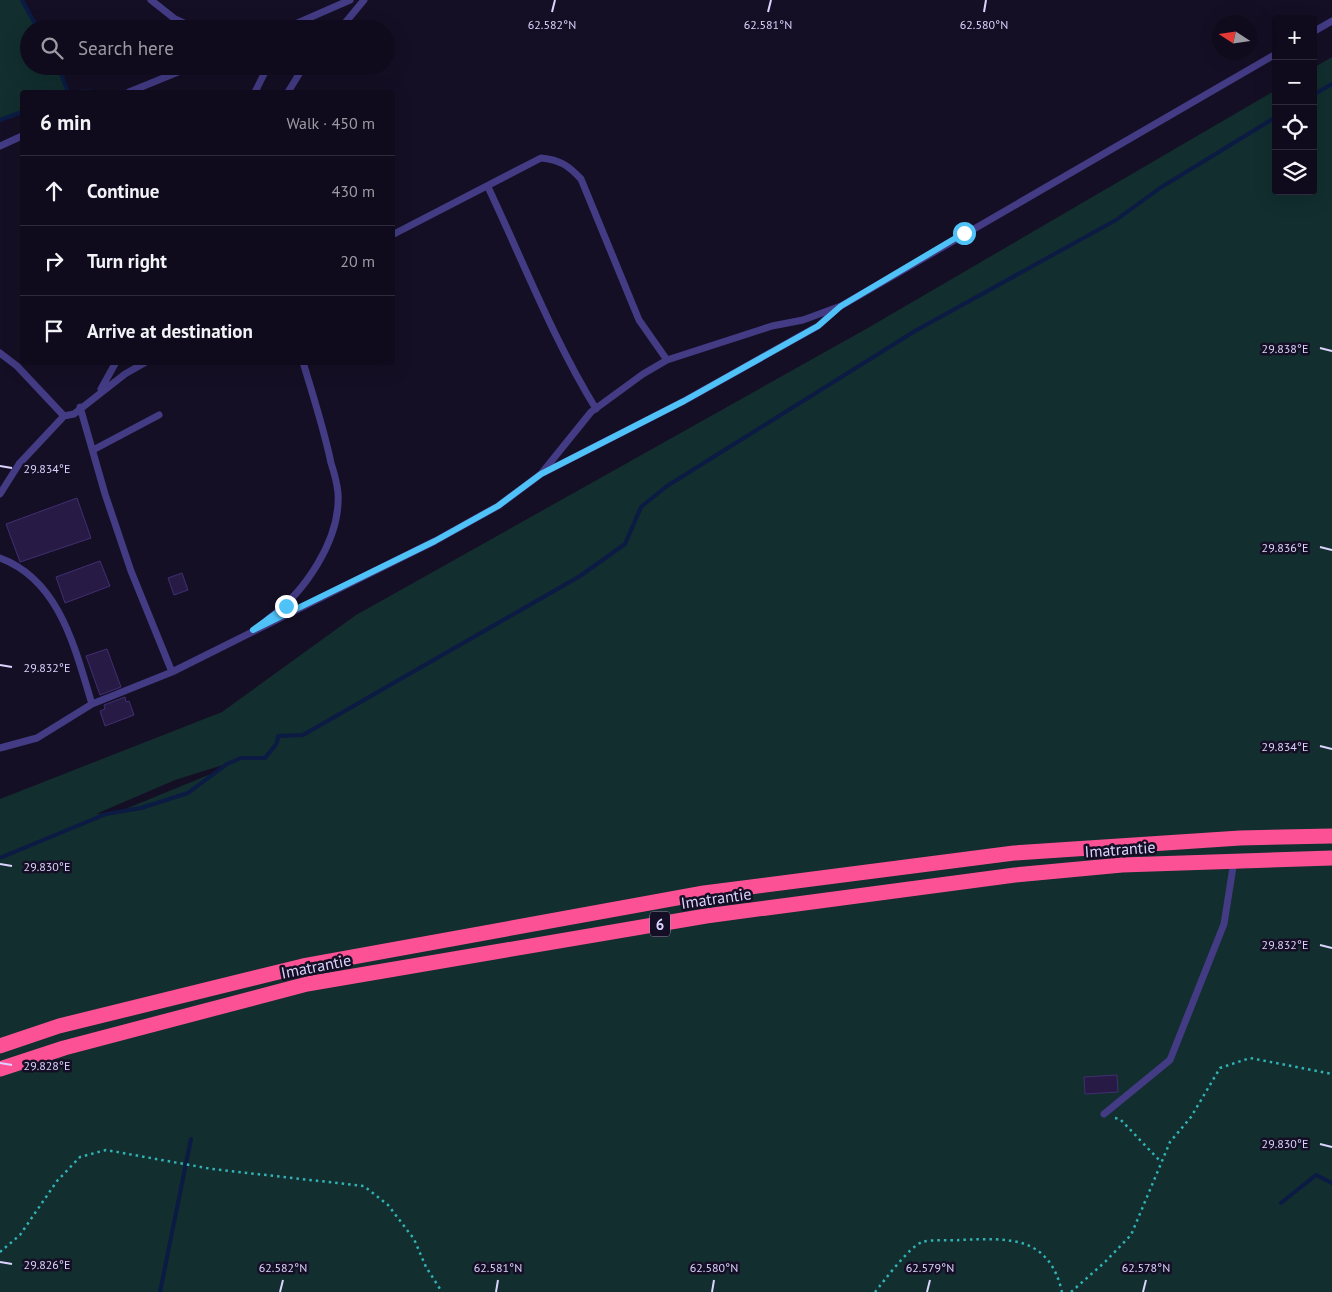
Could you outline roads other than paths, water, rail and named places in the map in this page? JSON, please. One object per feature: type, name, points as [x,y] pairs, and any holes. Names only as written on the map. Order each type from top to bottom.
[{"type":"highway","name":"Imatrantie","points":[[0,1046],[59,1026],[303,966],[704,893],[1014,853],[1240,838],[1332,836]]},
{"type":"highway","name":"Imatrantie","points":[[0,1069],[64,1048],[307,984],[706,916],[1015,876],[1122,865],[1332,858]]},
{"type":"lane","points":[[151,0],[177,20]]},
{"type":"lane","points":[[307,20],[350,0]]},
{"type":"lane","points":[[347,20],[364,0]]},
{"type":"lane","points":[[1317,30],[1332,22]]},
{"type":"lane","points":[[541,474],[596,408],[643,374],[667,360],[772,326],[803,320],[841,306],[1272,56]]},
{"type":"lane","points":[[134,90],[171,75]]},
{"type":"lane","points":[[256,90],[264,75]]},
{"type":"lane","points":[[289,90],[298,75]]},
{"type":"lane","points":[[0,146],[20,137]]},
{"type":"lane","points":[[395,234],[541,158],[567,164],[581,179],[639,320],[667,360]]},
{"type":"lane","points":[[488,187],[576,377],[596,408]]},
{"type":"lane","points":[[0,748],[37,738],[92,704],[172,672],[443,536],[498,506],[541,474],[622,434],[818,326],[841,306]]},
{"type":"lane","points":[[0,353],[18,366],[64,416]]},
{"type":"lane","points":[[100,392],[114,365]]},
{"type":"lane","points":[[0,494],[3,483],[64,416],[74,414],[100,392],[141,365]]},
{"type":"lane","points":[[253,630],[286,606],[305,585],[326,545],[335,521],[338,493],[326,439],[304,365]]},
{"type":"lane","points":[[80,408],[105,494],[131,570],[172,672]]},
{"type":"lane","points":[[93,450],[159,415]]},
{"type":"lane","points":[[0,558],[11,562],[32,575],[61,615],[92,704]]},
{"type":"lane","points":[[1104,1114],[1170,1060],[1224,924],[1234,860]]},
{"type":"waterway","points":[[22,0],[33,20]]},
{"type":"waterway","points":[[61,75],[67,90]]},
{"type":"waterway","points":[[1317,93],[1332,84]]},
{"type":"waterway","points":[[0,120],[20,113]]},
{"type":"waterway","points":[[0,858],[106,814],[141,808],[188,793],[227,764],[241,758],[265,758],[277,743],[278,736],[303,735],[580,576],[625,544],[641,507],[667,486],[915,331],[1116,220],[1160,188],[1272,119]]},
{"type":"waterway","points":[[160,1292],[191,1139]]},
{"type":"waterway","points":[[1281,1203],[1316,1175],[1332,1183]]}]
